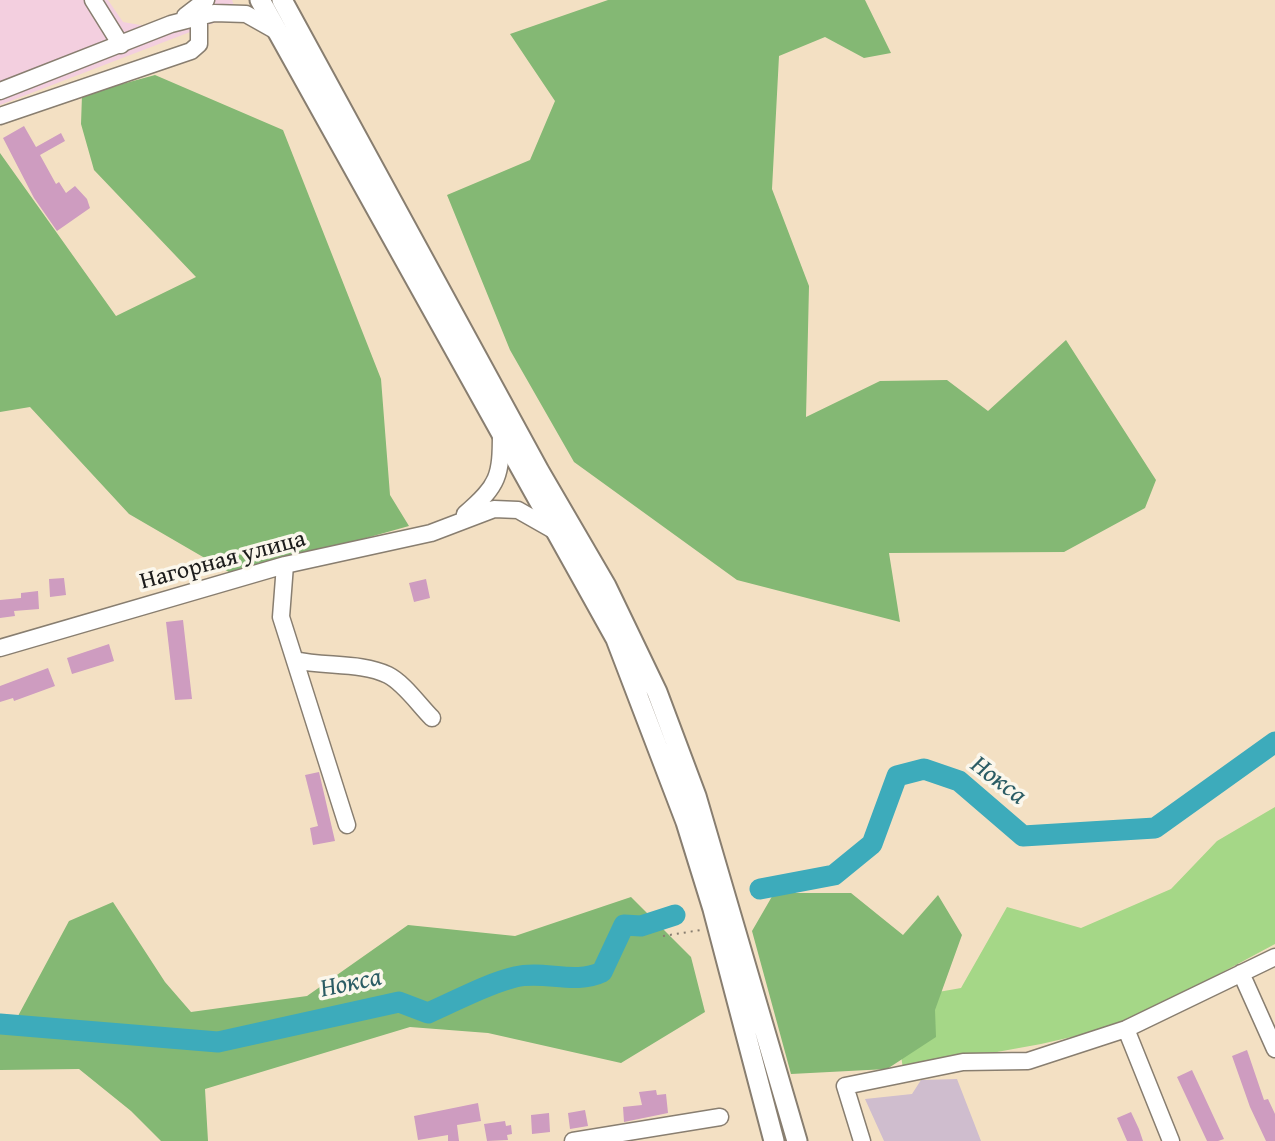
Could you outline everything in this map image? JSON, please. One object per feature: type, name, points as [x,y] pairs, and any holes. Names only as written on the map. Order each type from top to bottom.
[{"type":"main road","points":[[260,0],[616,639],[646,710],[713,909],[774,1141]]},
{"type":"main road","points":[[282,0],[539,471],[606,586],[657,692],[696,796],[797,1141]]},
{"type":"street","points":[[93,0],[121,45]]},
{"type":"street","points":[[171,24],[206,0]]},
{"type":"street","points":[[0,91],[171,24],[198,17],[229,12],[246,14],[278,32]]},
{"type":"street","points":[[0,116],[60,98],[191,51],[199,44],[198,17]]},
{"type":"street","points":[[138,38],[148,65]]},
{"type":"street","points":[[458,521],[489,494],[497,482],[501,467],[501,431]]},
{"type":"street","points":[[458,521],[507,508],[532,517],[555,531]]},
{"type":"street","name":"Нагорная улица","points":[[0,648],[285,565],[431,533],[458,521]]},
{"type":"street","points":[[285,565],[281,617],[347,825]]},
{"type":"street","points":[[295,660],[319,666],[372,669],[390,676],[432,718]]},
{"type":"street","points":[[862,1141],[845,1086],[963,1062],[1028,1061],[1126,1029],[1275,957]]},
{"type":"street","points":[[1241,973],[1275,1049]]},
{"type":"street","points":[[1126,1029],[1171,1141]]},
{"type":"street","points":[[573,1141],[624,1130],[720,1117]]},
{"type":"path","points":[[663,936],[701,930]]},
{"type":"shaded area","points":[[0,0],[108,0],[123,22],[146,26],[211,0],[232,0],[237,14],[0,105]]},
{"type":"shaded area","points":[[957,1079],[981,1141],[884,1141],[865,1099],[912,1094],[921,1080]]},
{"type":"green space","points":[[608,0],[865,0],[891,53],[864,58],[825,37],[779,56],[772,189],[809,286],[806,417],[880,381],[947,380],[988,411],[1066,340],[1156,480],[1145,508],[1064,552],[889,553],[900,622],[737,580],[574,462],[510,350],[447,195],[530,160],[555,101],[510,34]]},
{"type":"green space","points":[[155,75],[283,130],[381,379],[390,495],[409,526],[234,575],[129,514],[30,407],[0,412],[0,153],[116,316],[196,277],[94,170],[81,124],[82,95]]},
{"type":"green space","points":[[1275,807],[1275,944],[1124,1025],[1041,1044],[903,1069],[893,1000],[961,988],[1007,907],[1081,928],[1171,889],[1217,841]]},
{"type":"green space","points":[[774,893],[851,893],[903,935],[938,895],[962,935],[935,1010],[936,1037],[887,1069],[791,1074],[752,931]]},
{"type":"green space","points":[[631,897],[691,957],[705,1012],[621,1063],[488,1033],[410,1027],[205,1089],[208,1141],[161,1141],[131,1111],[79,1069],[0,1070],[0,1029],[11,1029],[69,921],[113,902],[165,982],[191,1012],[307,996],[408,925],[515,936]]},
{"type":"building","points":[[24,126],[36,147],[61,133],[65,141],[40,155],[56,184],[59,182],[66,193],[75,186],[87,199],[90,208],[57,231],[34,198],[3,138]]},
{"type":"building","points":[[64,578],[66,595],[50,597],[49,579]]},
{"type":"building","points":[[426,579],[430,598],[414,602],[409,583]]},
{"type":"building","points":[[38,591],[39,609],[14,611],[15,616],[0,618],[0,600],[21,598],[21,593]]},
{"type":"building","points":[[183,620],[192,699],[175,700],[166,622]]},
{"type":"building","points":[[109,644],[114,661],[72,674],[67,658]]},
{"type":"building","points":[[48,668],[55,686],[14,701],[13,698],[0,702],[0,686]]},
{"type":"building","points":[[319,772],[335,841],[313,845],[310,828],[318,826],[305,775]]},
{"type":"building","points":[[1247,1050],[1264,1100],[1268,1099],[1275,1114],[1275,1141],[1266,1141],[1250,1107],[1232,1056]]},
{"type":"building","points":[[1192,1070],[1224,1139],[1207,1141],[1177,1077]]},
{"type":"building","points":[[656,1090],[657,1095],[666,1094],[668,1113],[624,1122],[623,1107],[642,1105],[639,1092]]},
{"type":"building","points":[[478,1103],[481,1121],[457,1125],[459,1141],[448,1141],[448,1135],[418,1140],[414,1116]]},
{"type":"building","points":[[585,1110],[588,1126],[570,1129],[568,1113]]},
{"type":"building","points":[[1131,1112],[1143,1141],[1127,1141],[1117,1118]]},
{"type":"building","points":[[549,1113],[550,1132],[532,1134],[531,1115]]},
{"type":"building","points":[[505,1121],[506,1126],[511,1125],[512,1134],[507,1135],[508,1140],[487,1141],[484,1124]]},
{"type":"waterway","name":"Нокса","points":[[760,889],[834,875],[872,844],[897,776],[924,769],[959,781],[1023,836],[1155,828],[1275,742]]},
{"type":"waterway","name":"Нокса","points":[[0,1024],[218,1042],[399,1002],[428,1013],[482,988],[515,977],[592,976],[602,972],[624,925],[641,926],[675,915]]}]
